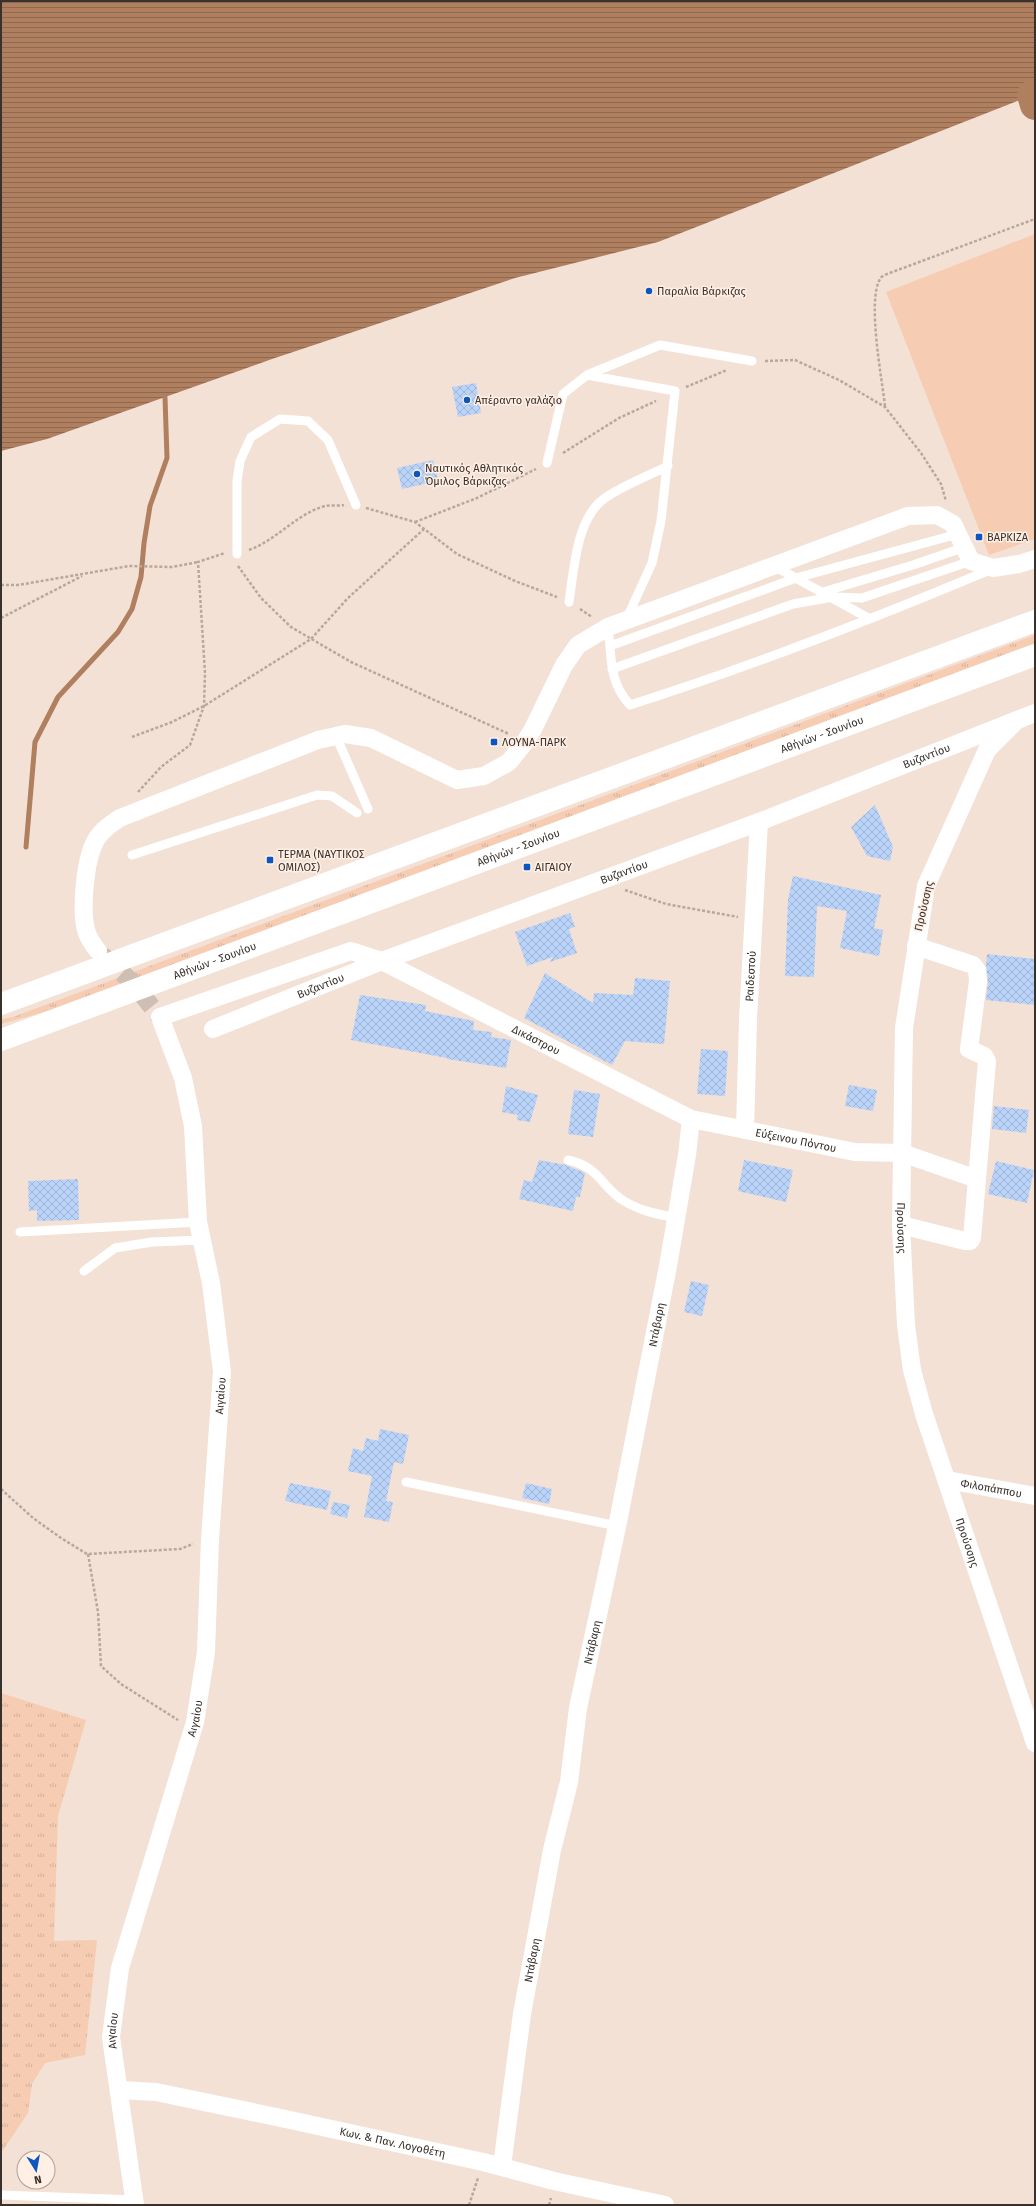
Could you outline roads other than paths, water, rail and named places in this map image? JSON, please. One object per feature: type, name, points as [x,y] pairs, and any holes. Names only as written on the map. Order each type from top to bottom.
[{"type":"main road","points":[[1,1004],[1035,621]]},
{"type":"main road","name":"Αθήνών - Σουνίου","points":[[1,1040],[1035,655]]},
{"type":"street","points":[[98,951],[87,933],[84,912],[85,881],[93,846],[105,828],[120,818],[318,740],[345,734],[371,738],[458,780],[484,776],[509,762],[525,742],[534,729],[564,665],[578,645],[608,627],[908,516],[937,515],[962,542],[993,568],[1020,564],[1035,559]]},
{"type":"street","name":"Βυζαντίου","points":[[213,1029],[382,961],[759,822],[1035,713]]},
{"type":"street","name":"Προύσσης","points":[[1017,720],[987,750],[926,886],[904,1028],[901,1225],[906,1325],[912,1370],[924,1414],[1035,1743]]},
{"type":"street","name":"Ραιδεστού","points":[[745,1130],[748,1019],[759,822]]},
{"type":"street","points":[[901,1225],[970,1241],[972,1238],[987,1061],[984,1056],[970,1049],[978,981],[977,970],[973,965],[916,946]]},
{"type":"street","name":"Δικάστρου","points":[[198,1222],[193,1126],[183,1078],[160,1017],[351,951],[382,961],[691,1119]]},
{"type":"street","name":"Εύξεινου Πόντου","points":[[691,1119],[855,1152],[902,1153],[977,1180]]},
{"type":"street","name":"Ντάβαρη","points":[[502,2166],[522,2014],[552,1850],[569,1782],[578,1708],[617,1526],[676,1218],[687,1155],[691,1119]]},
{"type":"street","name":"Αιγαίου","points":[[135,2203],[111,2037],[120,1968],[192,1732],[206,1652],[210,1539],[222,1372],[211,1283],[198,1222]]},
{"type":"street","name":"Φιλοπάππου","points":[[947,1480],[1035,1496]]},
{"type":"street","name":"Κων. & Παν. Λογοθέτη","points":[[119,2090],[156,2092],[502,2166],[554,2181],[665,2205]]},
{"type":"lane","points":[[547,463],[563,394],[587,375],[660,345],[752,361]]},
{"type":"lane","points":[[587,375],[675,391],[661,521],[652,563],[626,620]]},
{"type":"lane","points":[[232,553],[237,481],[240,461],[251,437],[280,419],[308,421],[328,440],[356,505]]},
{"type":"lane","points":[[569,602],[580,534],[593,511],[604,498],[668,466]]},
{"type":"lane","points":[[610,646],[796,578],[962,542]]},
{"type":"lane","points":[[823,592],[913,565],[962,542]]},
{"type":"lane","points":[[612,668],[793,604],[833,597],[862,598],[962,542]]},
{"type":"lane","points":[[774,566],[833,597],[870,619]]},
{"type":"lane","points":[[608,627],[614,682],[619,694],[630,705],[683,688],[870,619],[993,568]]},
{"type":"lane","points":[[336,736],[368,809]]},
{"type":"lane","points":[[132,855],[317,795],[332,796],[357,813]]},
{"type":"lane","points":[[568,1160],[583,1164],[623,1201],[644,1211],[676,1218]]},
{"type":"lane","points":[[20,1232],[198,1222]]},
{"type":"lane","points":[[84,1271],[115,1248],[152,1242],[202,1240]]},
{"type":"lane","points":[[406,1482],[617,1526]]},
{"type":"lane","points":[[2,2195],[135,2203]]},
{"type":"waterway","points":[[1032,95],[1035,105]]},
{"type":"waterway","points":[[26,847],[35,742],[58,697],[118,632],[132,609],[141,577],[144,543],[150,506],[167,458],[165,397]]},
{"type":"tunnel","points":[[102,955],[131,981],[160,1017]]},
{"type":"place","name":"Παραλία Βάρκιζας","points":[[649,291]]},
{"type":"place","name":"Απέραντο γαλάζιο","points":[[467,400]]},
{"type":"place","name":"Ναυτικός Αθλητικός Όμιλος Βάρκιζας","points":[[417,474]]},
{"type":"place","name":"ΒΑΡΚΙΖΑ","points":[[979,537]]},
{"type":"place","name":"ΛΟΥΝΑ-ΠΑΡΚ","points":[[494,742]]},
{"type":"place","name":"ΤΕΡΜΑ (ΝΑΥΤΙΚΟΣ ΟΜΙΛΟΣ)","points":[[270,860]]},
{"type":"place","name":"ΑΙΓΑΙΟΥ","points":[[527,867]]}]
